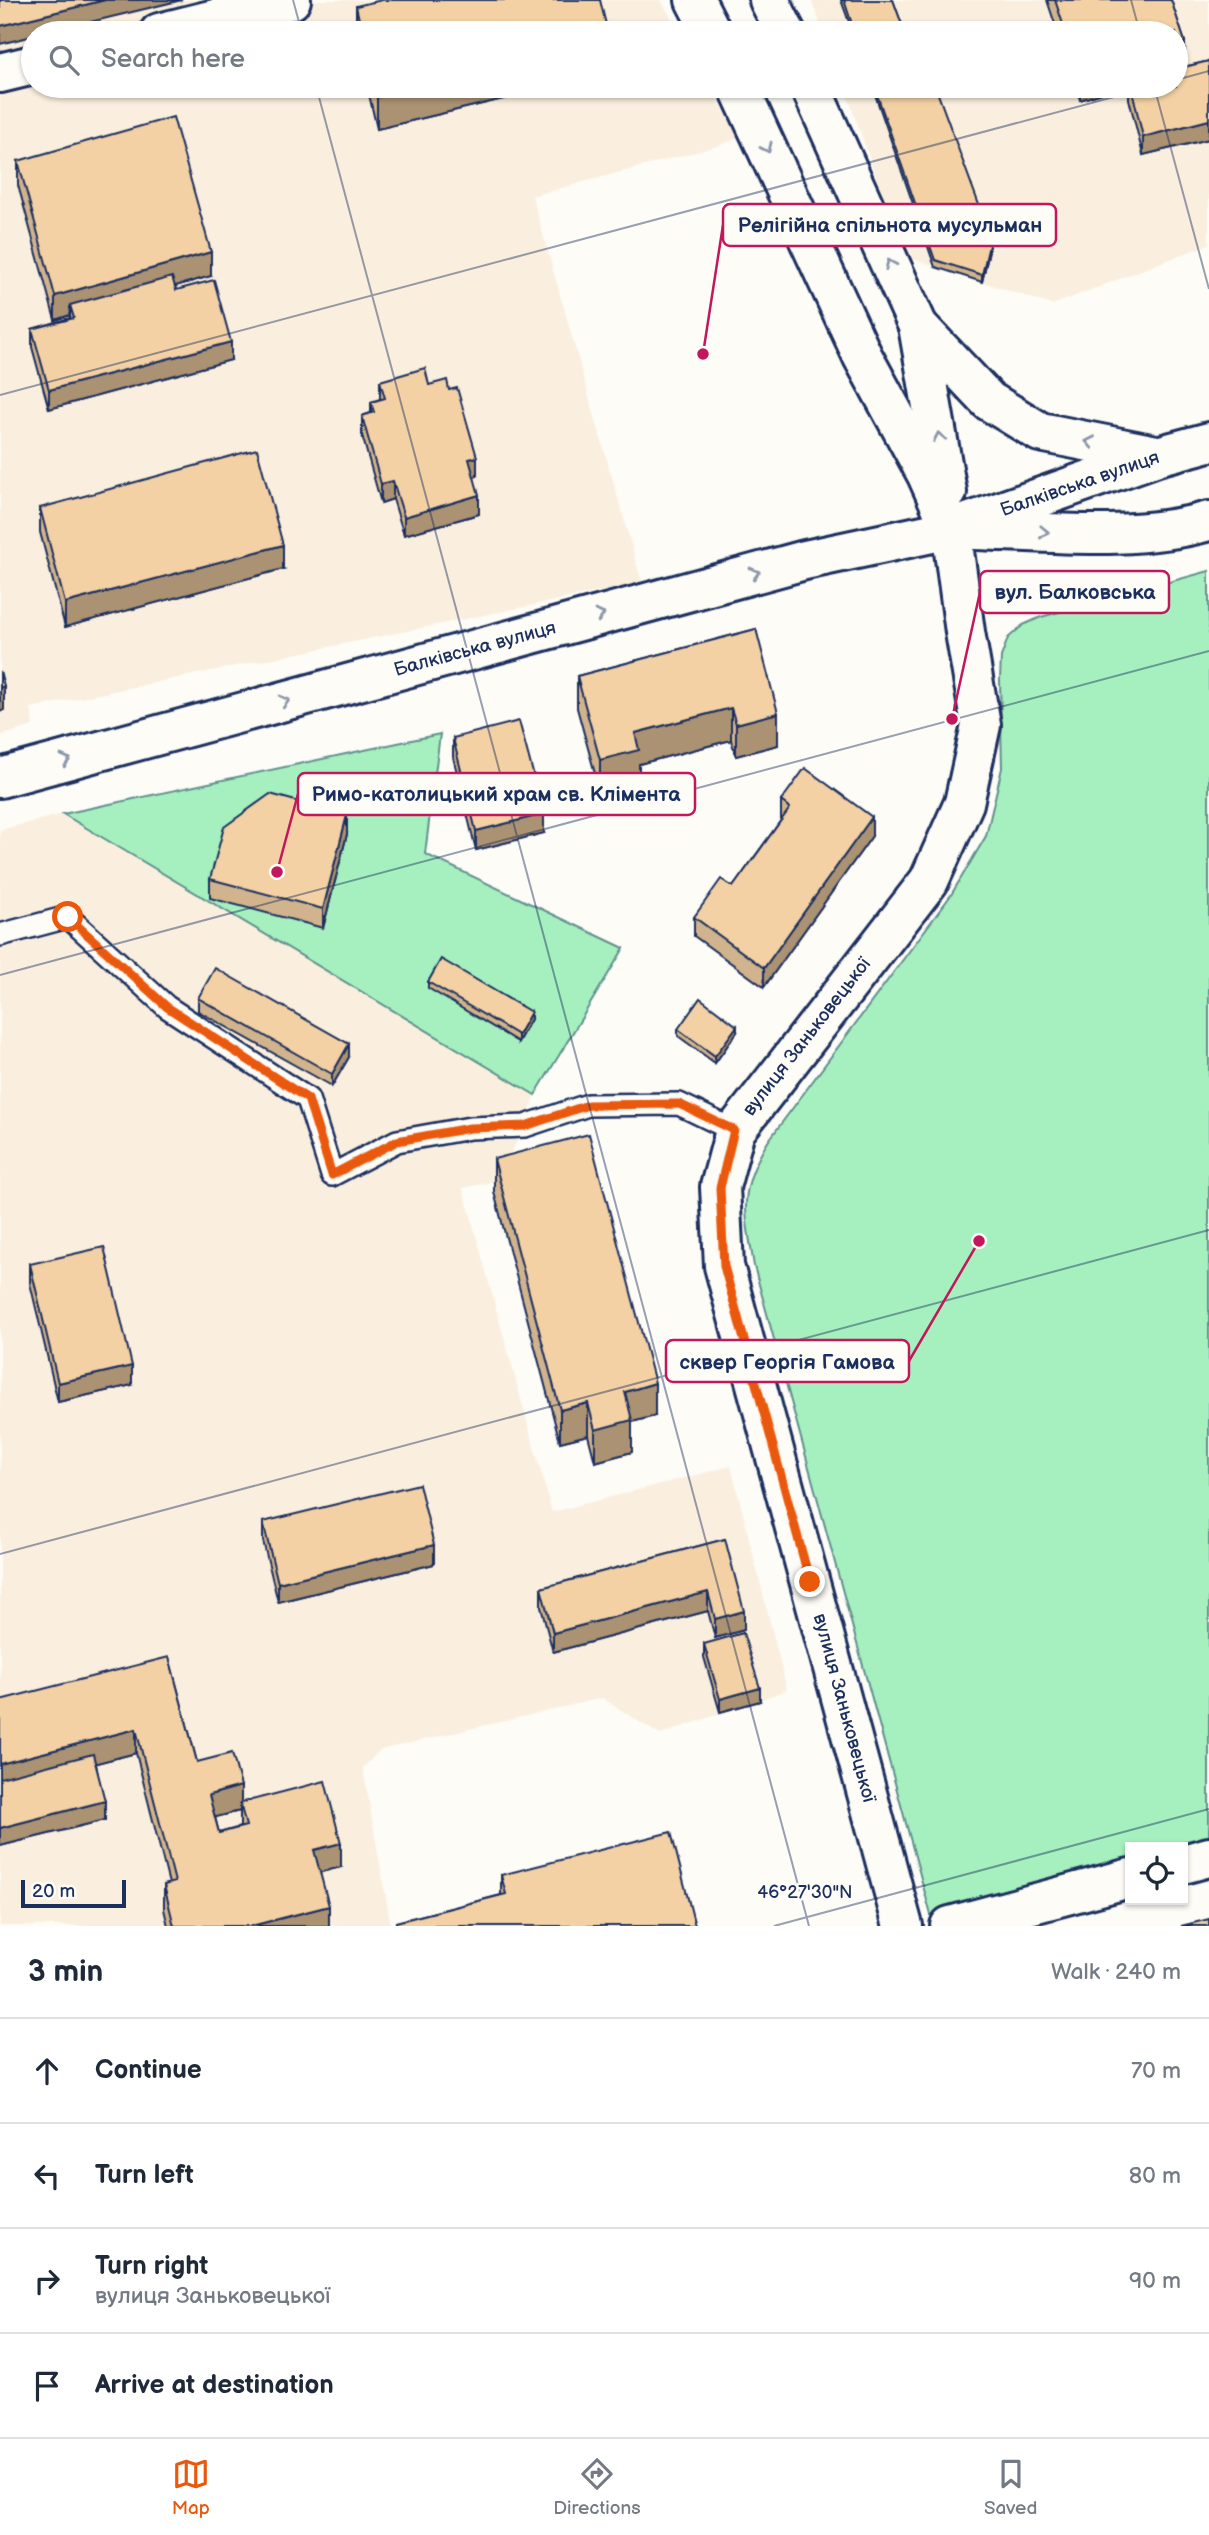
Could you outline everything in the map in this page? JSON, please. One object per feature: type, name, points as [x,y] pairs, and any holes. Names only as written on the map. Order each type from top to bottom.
[{"type":"street","points":[[207,21],[291,0]]},
{"type":"street","points":[[695,0],[706,21]]},
{"type":"street","points":[[769,0],[780,21]]},
{"type":"street","points":[[0,73],[21,68]]},
{"type":"street","points":[[744,98],[863,357],[927,475],[951,529]]},
{"type":"street","points":[[815,98],[918,326],[945,470],[951,529]]},
{"type":"street","points":[[918,326],[989,401],[1040,432],[1157,456]]},
{"type":"street","name":"Балківська вулиця","points":[[0,778],[805,560],[951,529],[1157,456],[1209,442]]},
{"type":"street","name":"Балківська вулиця","points":[[951,529],[1128,534],[1155,533],[1209,521]]},
{"type":"street","name":"вулиця Заньковецької","points":[[903,1926],[724,1266],[720,1188],[734,1130],[929,881],[964,803],[981,725],[951,529]]},
{"type":"street","points":[[1188,1863],[1209,1857]]},
{"type":"street","points":[[950,1926],[1125,1879]]},
{"type":"lane","points":[[0,935],[68,917],[167,1007],[308,1099],[332,1175],[397,1141],[470,1128],[525,1126],[588,1105],[679,1104],[734,1130]]},
{"type":"shaded area","points":[[0,0],[661,0],[673,21],[21,21],[21,98],[717,98],[740,137],[718,146],[532,196],[642,583],[31,708],[33,726],[0,736]]},
{"type":"shaded area","points":[[811,0],[1209,0],[1209,244],[1052,305],[904,256],[848,98],[1188,98],[1188,21],[819,21]]},
{"type":"shaded area","points":[[63,814],[535,1095],[525,1126],[496,1181],[463,1188],[552,1512],[731,1466],[787,1690],[660,1735],[602,1698],[380,1750],[363,1768],[391,1926],[0,1926],[0,830]]},
{"type":"green space","points":[[1209,571],[1209,1845],[1188,1846],[1188,1842],[1125,1842],[1125,1869],[934,1926],[754,1266],[746,1201],[752,1173],[769,1140],[951,895],[986,836],[1002,768],[1001,657],[1008,638],[1023,625],[1041,617]]},
{"type":"green space","points":[[440,734],[425,854],[624,948],[535,1095],[63,814]]},
{"type":"building","points":[[0,0],[105,0],[0,26]]},
{"type":"building","points":[[382,0],[600,0],[605,21],[359,21],[356,6]]},
{"type":"building","points":[[844,0],[893,0],[901,21],[851,21]]},
{"type":"building","points":[[1055,0],[1171,0],[1178,21],[1062,21]]},
{"type":"building","points":[[1209,61],[1209,120],[1143,137],[1134,98],[1188,98],[1188,66]]},
{"type":"building","points":[[878,98],[939,98],[982,213],[989,245],[982,275],[935,260]]},
{"type":"building","points":[[173,117],[211,252],[55,296],[18,161]]},
{"type":"building","points":[[172,277],[176,290],[214,280],[231,342],[49,390],[32,329],[74,318],[70,305]]},
{"type":"building","points":[[425,368],[429,385],[447,380],[449,390],[457,388],[477,457],[469,459],[479,495],[404,517],[393,481],[381,484],[362,416],[374,412],[371,402],[385,398],[380,381]]},
{"type":"building","points":[[257,449],[283,545],[65,603],[40,508]]},
{"type":"building","points":[[756,629],[778,713],[736,724],[731,708],[635,733],[639,750],[600,760],[577,676]]},
{"type":"building","points":[[0,671],[4,686],[0,688]]},
{"type":"building","points":[[519,721],[544,814],[476,831],[453,738]]},
{"type":"building","points":[[805,768],[872,817],[764,968],[694,917],[721,879],[733,887],[790,808],[781,801]]},
{"type":"building","points":[[270,794],[347,815],[323,909],[210,879],[224,827]]},
{"type":"building","points":[[441,959],[531,1012],[518,1035],[428,982]]},
{"type":"building","points":[[215,968],[349,1044],[332,1074],[198,998]]},
{"type":"building","points":[[700,998],[737,1026],[715,1056],[678,1029]]},
{"type":"building","points":[[589,1134],[655,1383],[625,1392],[632,1420],[595,1430],[588,1403],[560,1410],[494,1159]]},
{"type":"building","points":[[104,1247],[132,1366],[58,1383],[30,1264]]},
{"type":"building","points":[[419,1484],[434,1545],[278,1583],[263,1522]]},
{"type":"building","points":[[725,1539],[744,1611],[715,1619],[708,1592],[553,1633],[541,1588]]},
{"type":"building","points":[[743,1633],[760,1688],[720,1699],[704,1644]]},
{"type":"building","points":[[169,1657],[197,1762],[232,1753],[241,1786],[209,1795],[219,1833],[246,1826],[240,1803],[325,1781],[341,1843],[314,1850],[329,1906],[251,1926],[174,1926],[164,1885],[175,1882],[136,1729],[0,1764],[0,1700]]},
{"type":"building","points":[[93,1754],[105,1801],[0,1828],[0,1778]]},
{"type":"building","points":[[671,1832],[695,1926],[397,1926],[396,1922],[506,1894],[501,1875]]},
{"type":"building","points":[[1209,1919],[1209,1926],[1181,1926]]},
{"type":"place","name":"Релігійна спільнота мусульман","points":[[703,354]]},
{"type":"place","name":"вул. Балковська","points":[[952,719]]},
{"type":"place","name":"Римо-католицький храм св. Клімента","points":[[277,872]]},
{"type":"place","name":"сквер Георгія Гамова","points":[[979,1241]]},
{"type":"route","points":[[68,917],[167,1007],[308,1099],[332,1175],[397,1141],[470,1128],[525,1126],[588,1105],[679,1104],[734,1130],[720,1188],[724,1266],[810,1582]]}]
